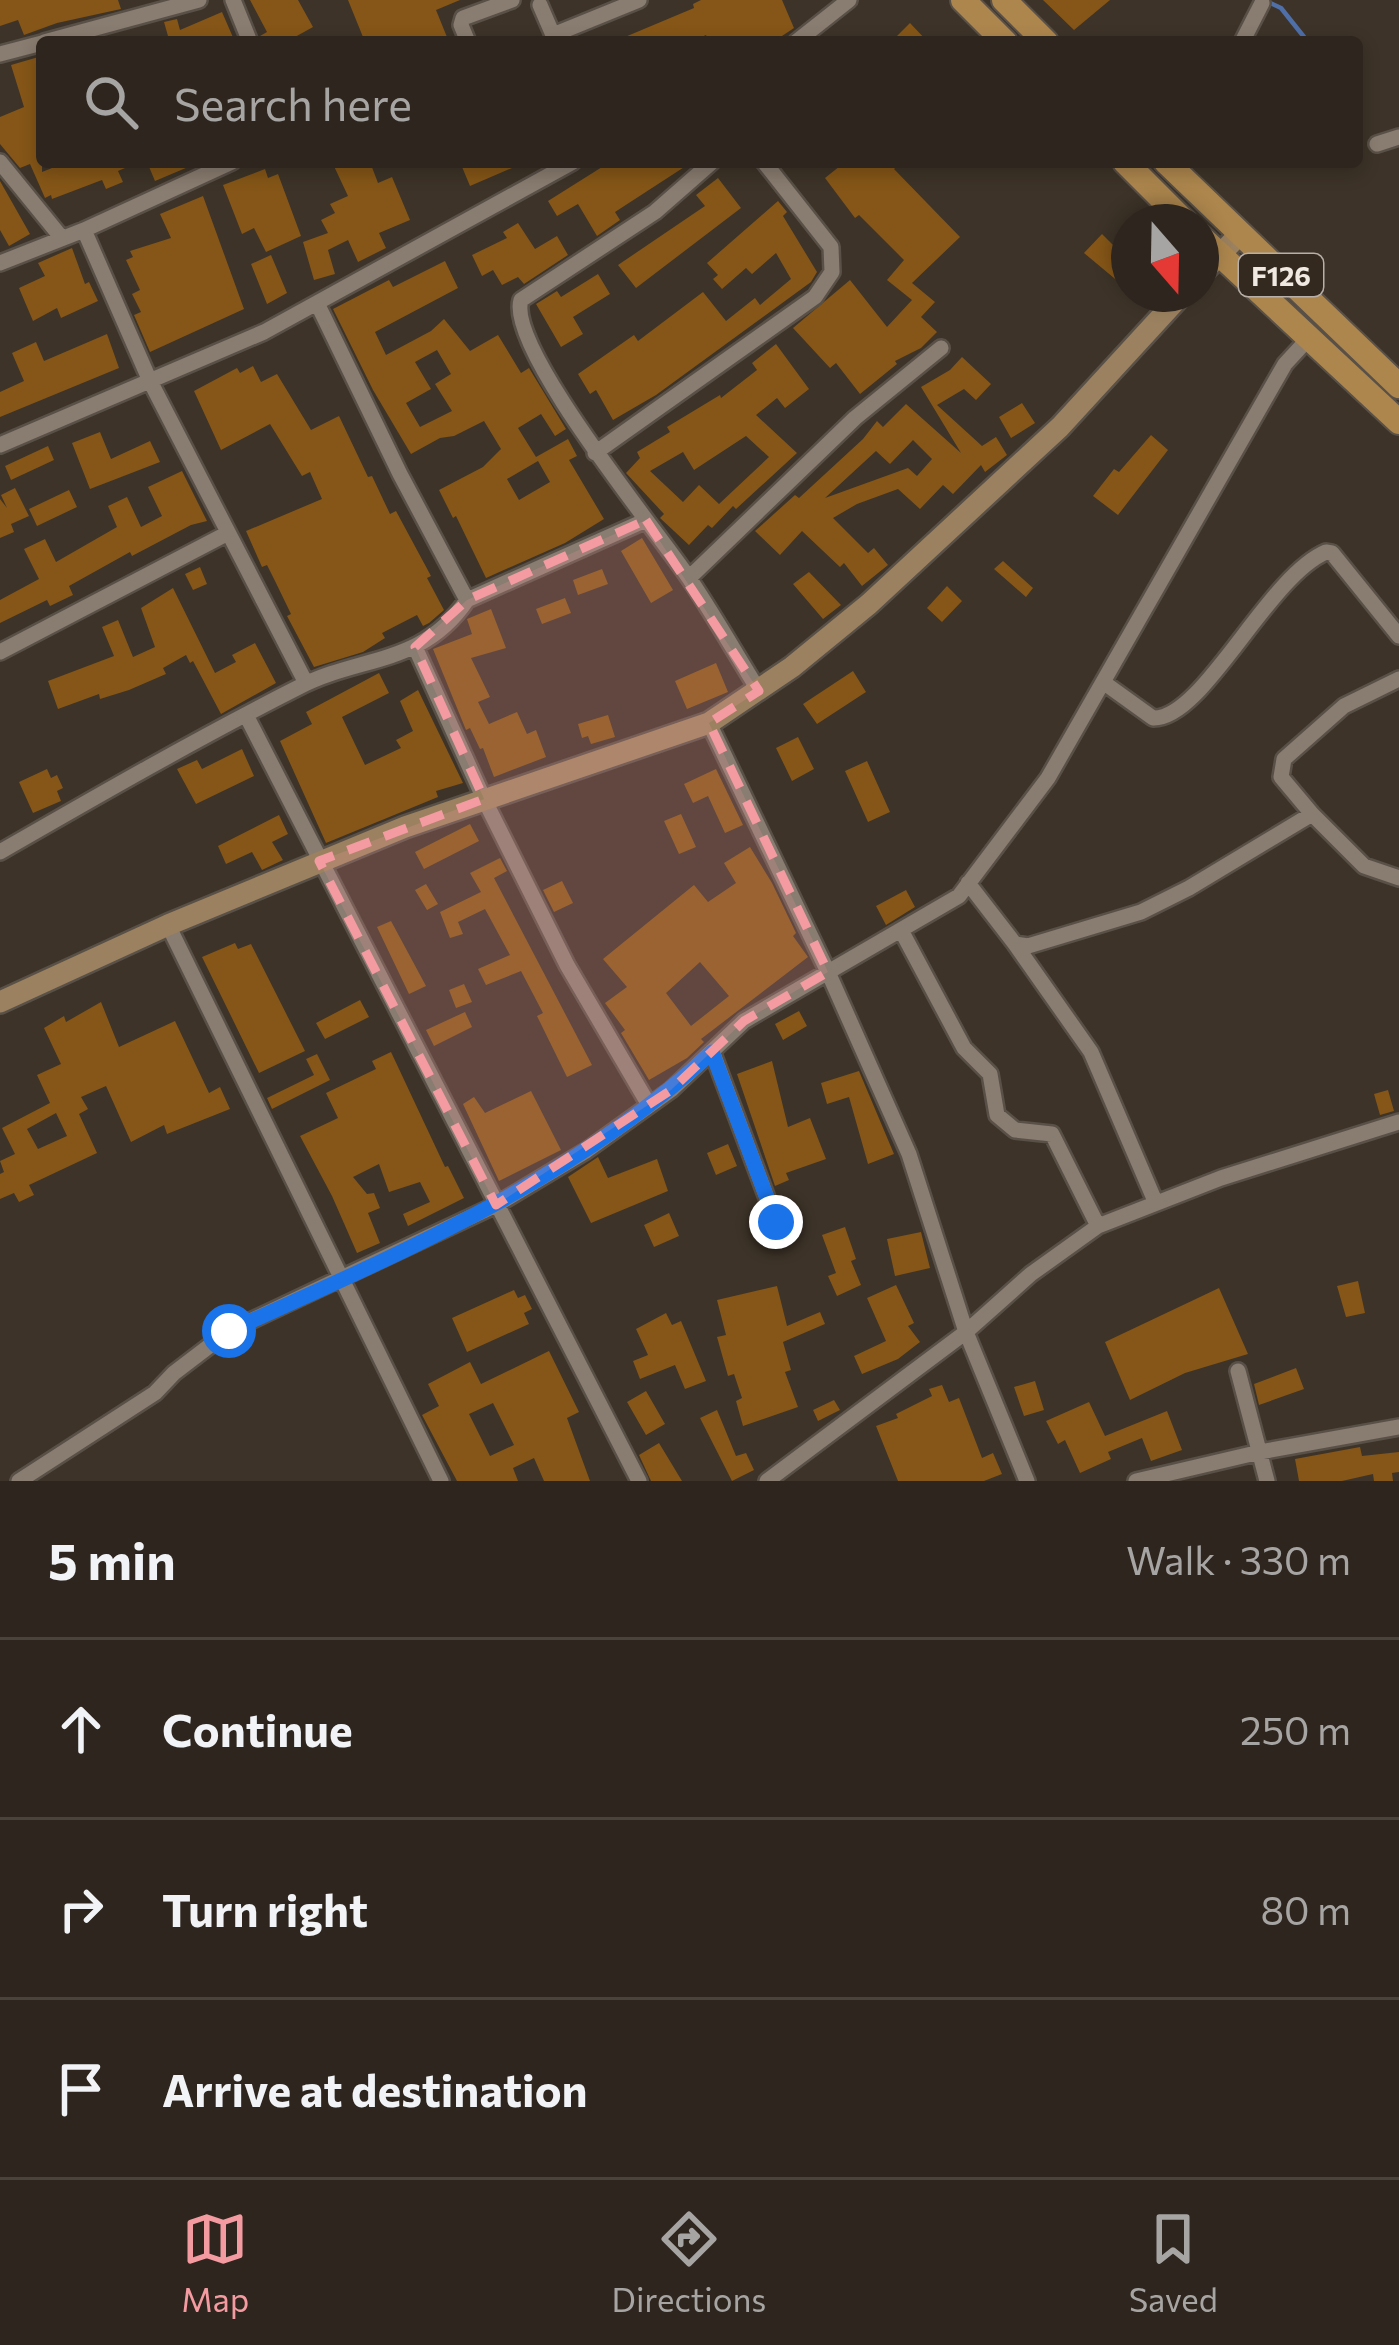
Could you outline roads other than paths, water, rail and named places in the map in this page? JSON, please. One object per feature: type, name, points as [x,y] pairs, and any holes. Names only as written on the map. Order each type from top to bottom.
[{"type":"main road","points":[[963,0],[999,36]]},
{"type":"main road","points":[[1004,0],[1040,36]]},
{"type":"main road","points":[[1131,168],[1167,204]]},
{"type":"main road","name":"F126","points":[[1176,168],[1238,235],[1399,386]]},
{"type":"main road","name":"F126","points":[[1219,254],[1399,422]]},
{"type":"street","points":[[78,36],[157,5],[199,0]]},
{"type":"street","points":[[233,0],[248,36]]},
{"type":"street","points":[[466,36],[464,18],[512,0]]},
{"type":"street","points":[[560,36],[638,0]]},
{"type":"street","points":[[804,36],[849,0]]},
{"type":"street","points":[[543,2],[552,36]]},
{"type":"street","points":[[1244,36],[1262,3]]},
{"type":"street","points":[[0,54],[36,44]]},
{"type":"street","points":[[1377,144],[1399,137]]},
{"type":"street","points":[[0,162],[61,237]]},
{"type":"street","points":[[0,263],[219,168]]},
{"type":"street","points":[[0,445],[263,332],[562,168]]},
{"type":"street","points":[[705,168],[655,212],[521,300],[520,321],[595,453],[689,578],[759,691]]},
{"type":"street","points":[[595,453],[815,297],[832,272],[831,247],[769,168]]},
{"type":"street","points":[[84,230],[150,381],[305,683]]},
{"type":"street","points":[[1219,242],[1238,235]]},
{"type":"street","points":[[317,303],[467,600]]},
{"type":"street","points":[[0,1002],[319,862],[484,799],[709,723],[759,691],[868,604],[1060,427],[1165,312]]},
{"type":"street","points":[[19,1481],[155,1393],[229,1331],[496,1205],[586,1151],[649,1105],[744,1021],[959,896],[1048,778],[1285,364],[1309,338]]},
{"type":"street","points":[[689,578],[855,418],[941,348]]},
{"type":"street","points":[[0,852],[305,683],[415,647],[453,621],[467,600],[646,520]]},
{"type":"street","points":[[0,652],[228,533]]},
{"type":"street","points":[[1102,682],[1153,718],[1170,716],[1211,676],[1278,587],[1326,552],[1332,553],[1399,636]]},
{"type":"street","points":[[415,647],[567,964],[649,1105]]},
{"type":"street","points":[[1399,679],[1344,706],[1284,759],[1282,777],[1364,866],[1399,878]]},
{"type":"street","points":[[246,715],[639,1481]]},
{"type":"street","points":[[709,723],[909,1154],[966,1332],[1027,1481]]},
{"type":"street","points":[[1015,944],[1028,946],[1141,912],[1312,814]]},
{"type":"street","points":[[968,883],[1091,1052],[1155,1202]]},
{"type":"street","points":[[168,925],[441,1481]]},
{"type":"street","points":[[902,932],[964,1048],[990,1074],[997,1115],[1015,1130],[1052,1134],[1098,1226]]},
{"type":"street","points":[[712,1052],[776,1222]]},
{"type":"street","points":[[766,1481],[966,1332],[1031,1274],[1098,1226],[1155,1202],[1399,1122]]},
{"type":"street","points":[[1238,1372],[1267,1481]]},
{"type":"street","points":[[1136,1481],[1399,1427]]},
{"type":"waterway","points":[[1266,1],[1281,8],[1303,36]]}]
